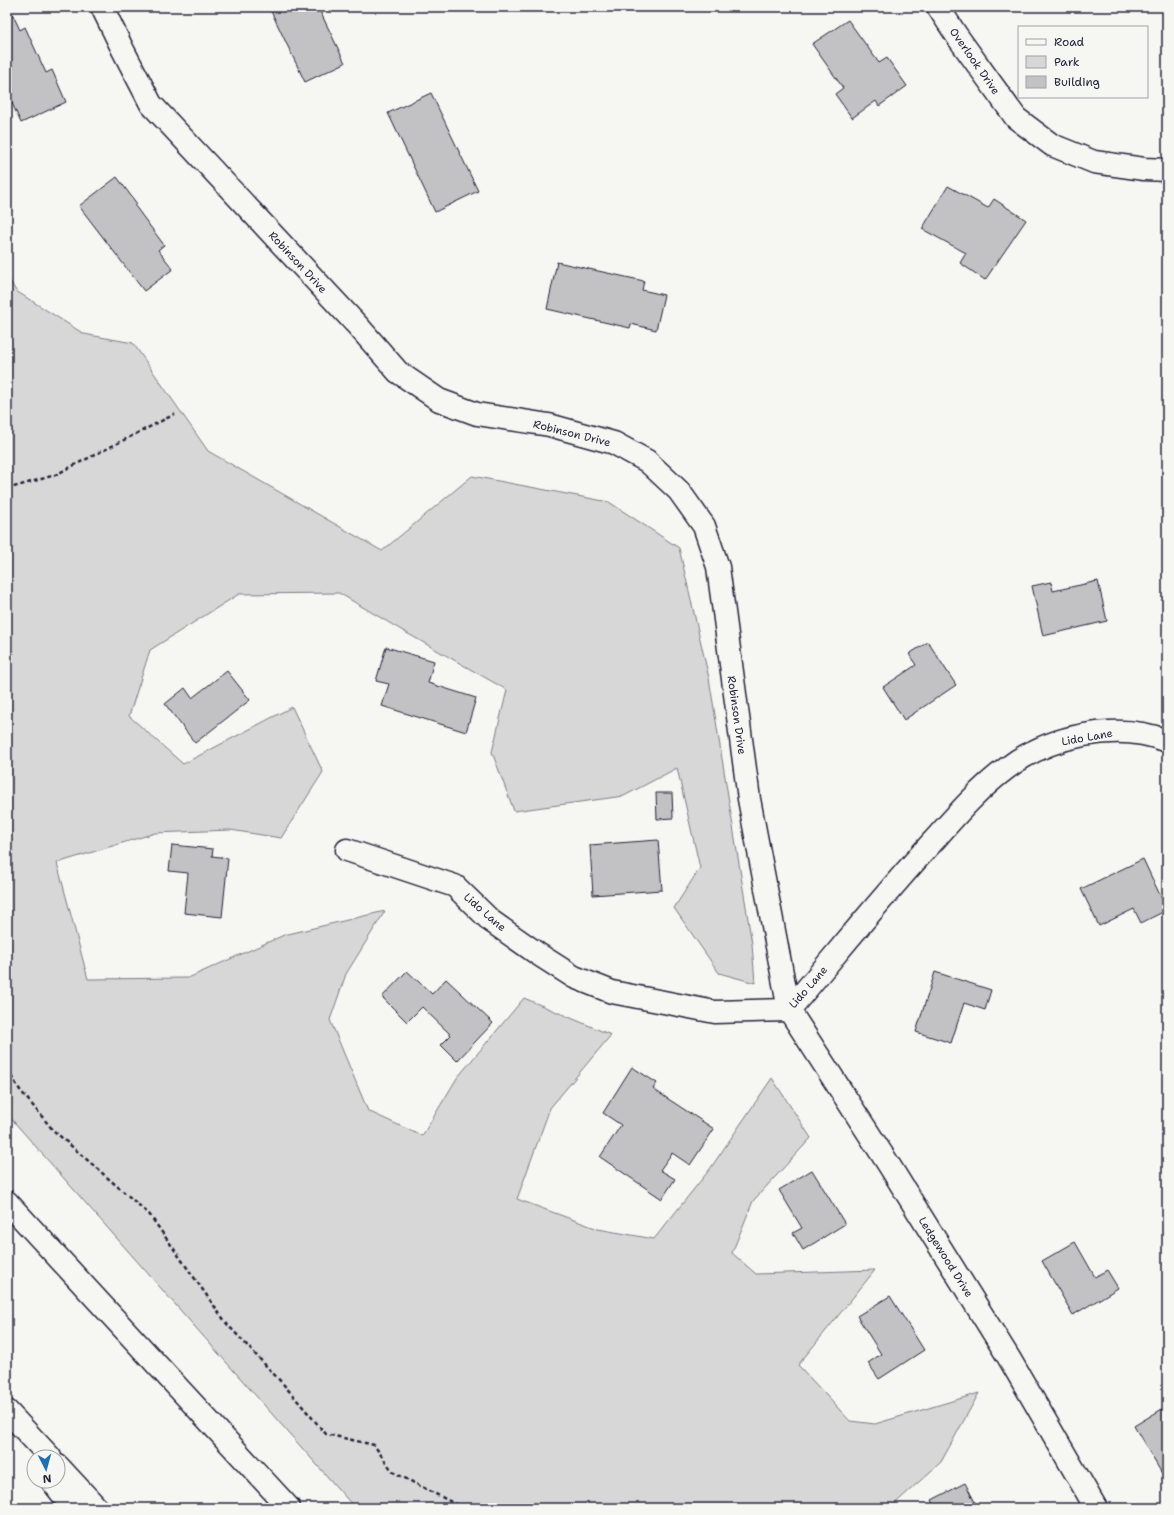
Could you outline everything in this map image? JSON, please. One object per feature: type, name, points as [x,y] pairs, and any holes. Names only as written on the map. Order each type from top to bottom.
[{"type":"main road","name":"Robinson Drive","points":[[102,7],[151,104],[358,326],[398,372],[438,400],[477,414],[549,425],[614,443],[648,461],[679,491],[704,526],[718,567],[749,799],[789,1010]]},
{"type":"main road","name":"Overlook Drive","points":[[938,7],[1016,118],[1052,144],[1094,162],[1144,169],[1167,170]]},
{"type":"main road","name":"Lido Lane","points":[[347,850],[455,886],[491,921],[538,954],[574,977],[612,992],[715,1012],[789,1010],[913,863],[980,790],[1008,767],[1037,750],[1066,739],[1113,731],[1151,735],[1167,741]]},
{"type":"main road","name":"Ledgewood Drive","points":[[789,1010],[889,1165],[1009,1358],[1096,1508]]},
{"type":"main road","points":[[7,1202],[289,1508]]},
{"type":"main road","points":[[7,1411],[43,1449]]},
{"type":"main road","points":[[7,1422],[28,1449]]},
{"type":"main road","points":[[66,1475],[97,1508]]},
{"type":"main road","points":[[58,1489],[73,1508]]},
{"type":"path","points":[[7,489],[55,475],[175,414]]},
{"type":"path","points":[[7,1070],[20,1090],[53,1130],[149,1214],[227,1324],[284,1385],[326,1434],[374,1445],[393,1472],[463,1508]]},
{"type":"green space","points":[[7,276],[16,291],[84,334],[133,343],[208,451],[382,551],[472,476],[609,502],[679,548],[709,678],[752,944],[755,983],[719,973],[674,908],[700,868],[677,768],[624,796],[514,811],[492,752],[507,690],[339,593],[239,594],[150,650],[129,716],[183,764],[292,707],[323,772],[281,838],[230,830],[155,833],[57,863],[88,979],[188,978],[284,935],[385,911],[346,974],[330,1020],[368,1111],[422,1136],[457,1078],[524,998],[611,1035],[550,1108],[517,1199],[598,1229],[654,1239],[710,1169],[772,1078],[811,1138],[753,1201],[732,1253],[756,1274],[875,1270],[798,1365],[850,1421],[875,1424],[979,1393],[941,1462],[890,1508],[355,1508],[7,1114]]},
{"type":"building","points":[[269,7],[318,7],[345,63],[305,82]]},
{"type":"building","points":[[10,9],[20,30],[25,27],[46,73],[52,70],[66,102],[21,123],[7,92],[7,10]]},
{"type":"building","points":[[848,20],[879,63],[887,58],[907,86],[879,106],[876,101],[852,118],[835,94],[843,88],[812,44]]},
{"type":"building","points":[[431,93],[478,191],[435,212],[388,113]]},
{"type":"building","points":[[117,177],[137,204],[135,206],[164,245],[158,250],[173,269],[144,291],[79,206]]},
{"type":"building","points":[[948,186],[988,208],[994,199],[1026,220],[985,280],[960,263],[966,253],[922,229]]},
{"type":"building","points":[[557,262],[644,281],[642,290],[664,295],[656,330],[631,324],[630,328],[547,309]]},
{"type":"building","points":[[1098,581],[1107,621],[1043,636],[1032,586],[1051,582],[1053,591]]},
{"type":"building","points":[[928,642],[956,685],[904,720],[883,687],[916,665],[909,654]]},
{"type":"building","points":[[386,647],[434,661],[428,683],[476,698],[466,732],[382,706],[389,684],[376,681]]},
{"type":"building","points":[[227,671],[250,700],[195,743],[165,704],[185,688],[192,698]]},
{"type":"building","points":[[656,793],[672,793],[673,818],[657,819]]},
{"type":"building","points":[[658,840],[662,890],[593,895],[590,845]]},
{"type":"building","points":[[172,845],[213,849],[212,856],[228,858],[222,917],[184,913],[188,873],[169,871]]},
{"type":"building","points":[[1143,859],[1167,910],[1141,923],[1134,909],[1099,926],[1081,889]]},
{"type":"building","points":[[407,971],[432,994],[446,979],[493,1023],[457,1061],[441,1045],[451,1035],[422,1007],[407,1022],[382,997]]},
{"type":"building","points":[[935,972],[991,990],[985,1010],[964,1003],[951,1043],[916,1032]]},
{"type":"building","points":[[632,1067],[657,1083],[653,1089],[714,1129],[690,1165],[672,1153],[660,1170],[675,1179],[662,1199],[600,1157],[621,1125],[603,1113]]},
{"type":"building","points":[[812,1170],[845,1224],[803,1250],[793,1233],[802,1228],[779,1190]]},
{"type":"building","points":[[1075,1242],[1095,1277],[1107,1270],[1118,1288],[1073,1315],[1042,1261]]},
{"type":"building","points":[[890,1296],[924,1350],[879,1379],[868,1363],[881,1354],[857,1316]]},
{"type":"building","points":[[1167,1406],[1167,1482],[1134,1426]]},
{"type":"building","points":[[965,1483],[978,1508],[936,1508],[932,1500]]}]
